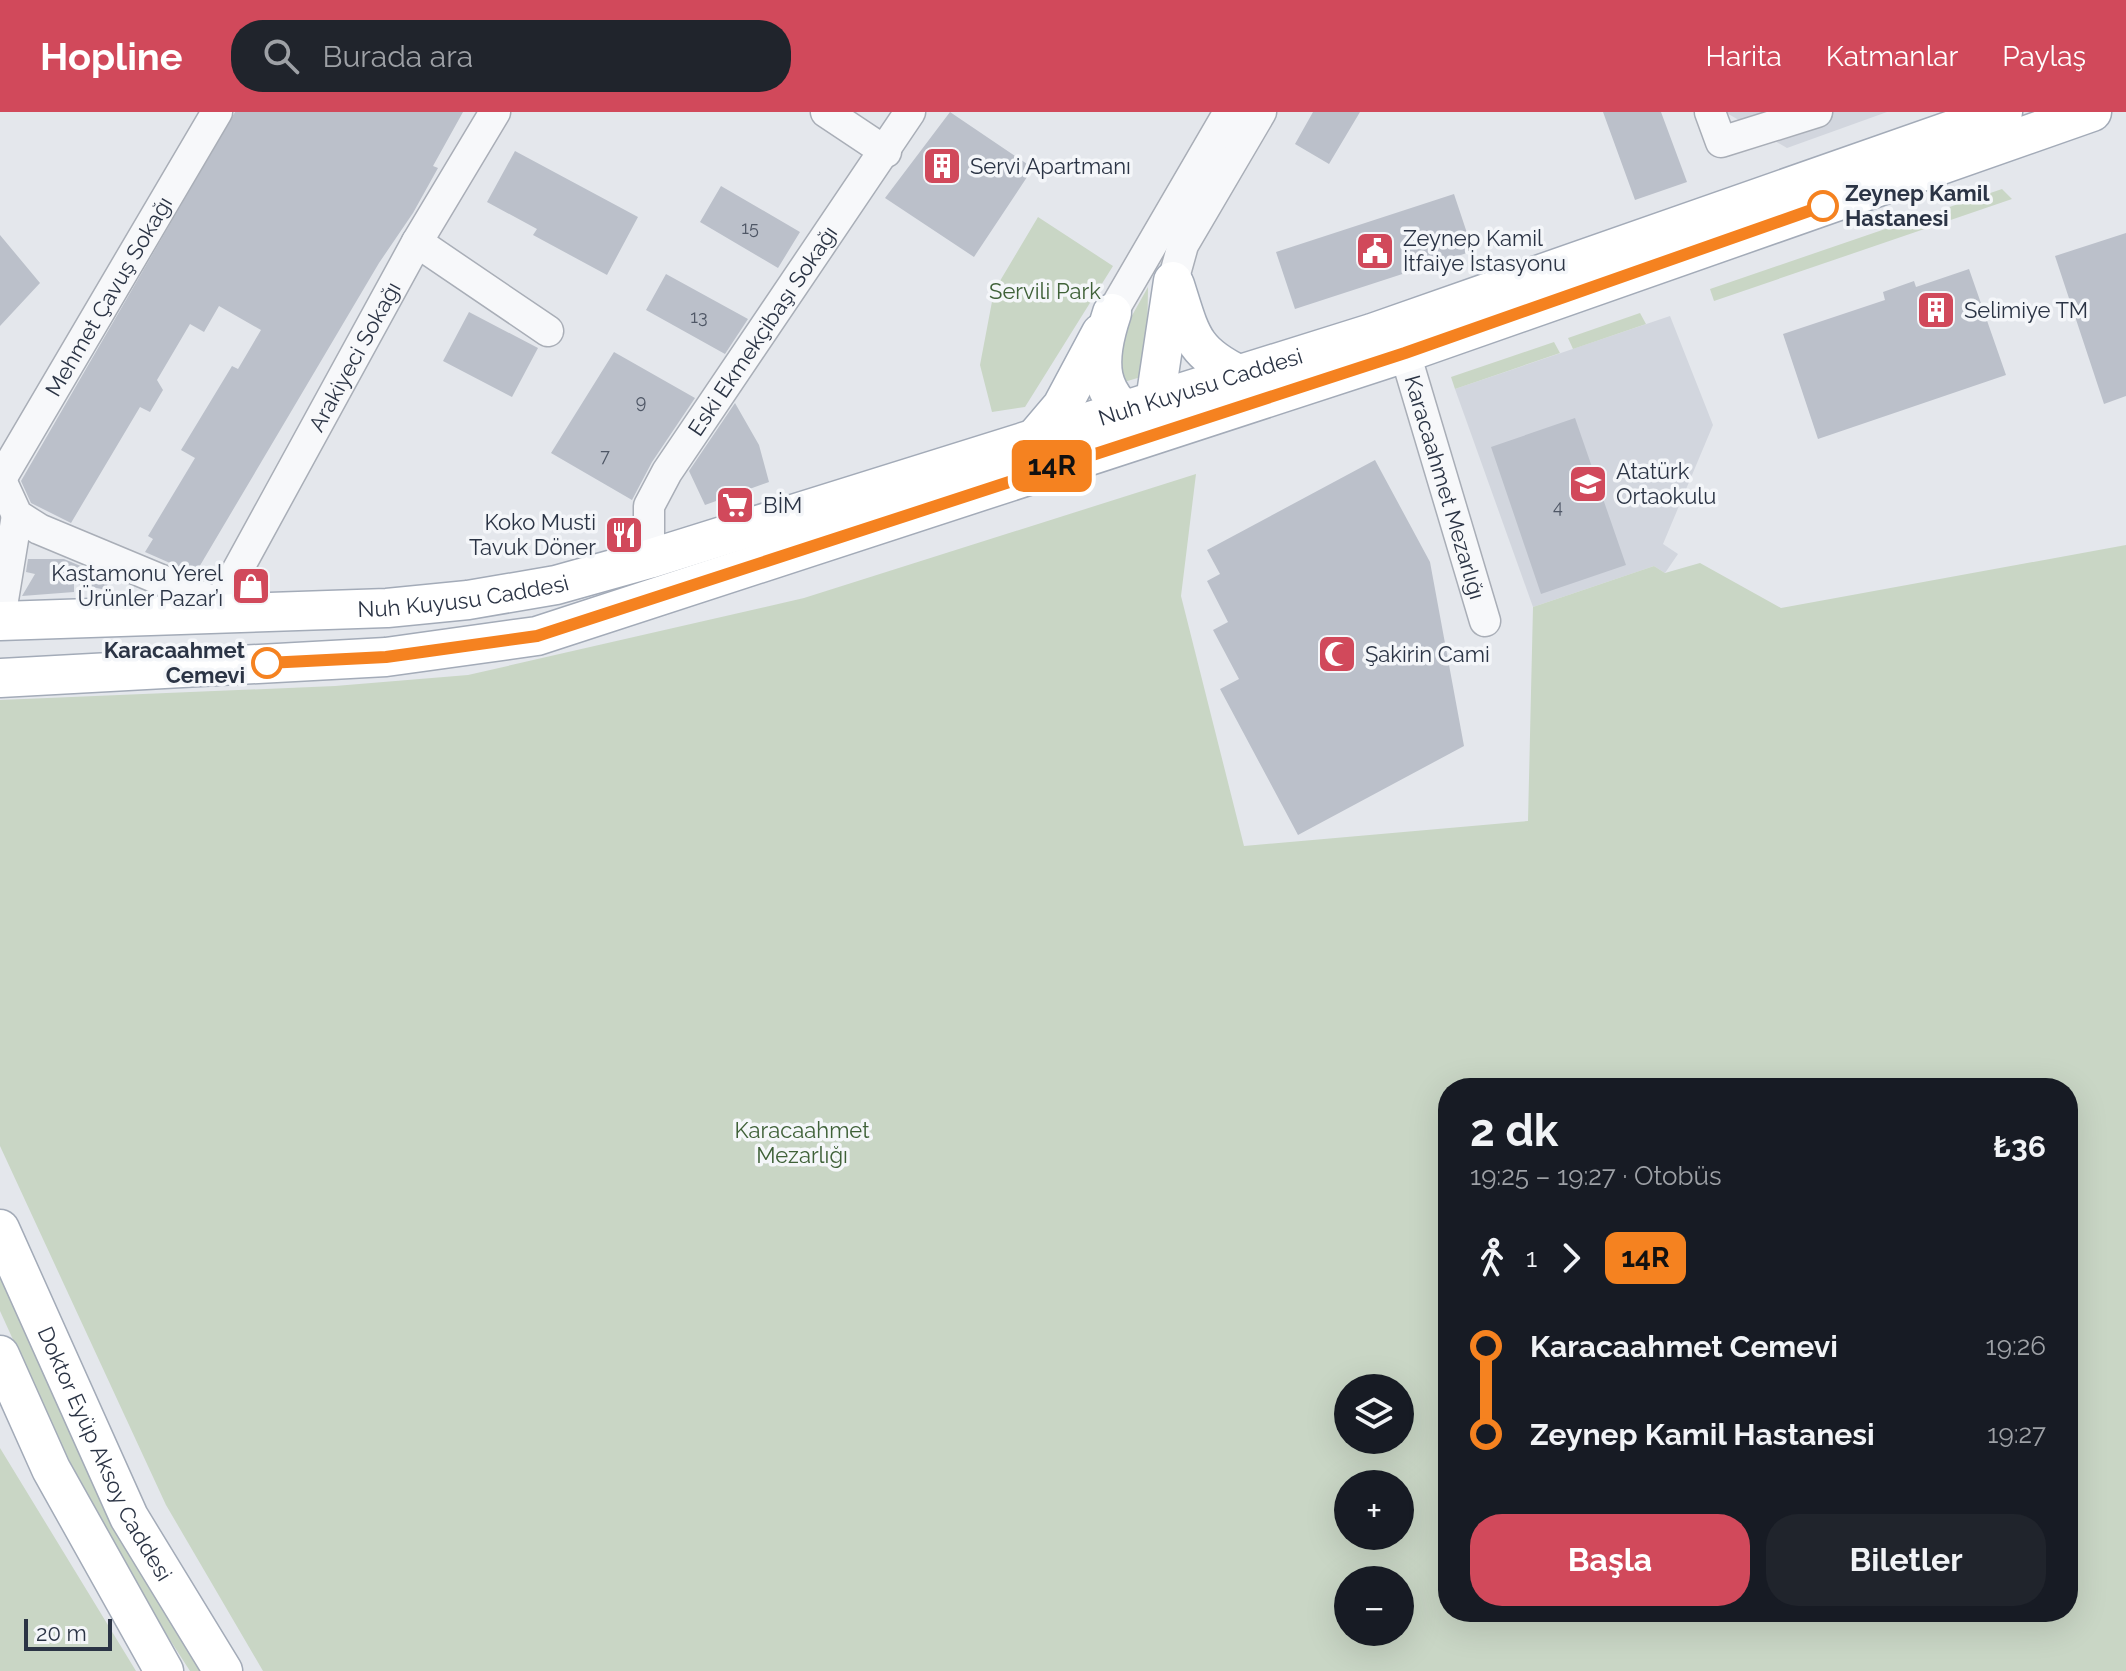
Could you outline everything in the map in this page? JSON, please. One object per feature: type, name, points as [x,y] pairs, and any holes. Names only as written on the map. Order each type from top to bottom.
[{"type":"main road","name":"Nuh Kuyusu Caddesi","points":[[0,620],[218,608],[387,608],[468,600],[556,585],[1034,439],[1140,419],[1240,375],[1429,312],[1949,121],[2003,112]]},
{"type":"main road","points":[[0,678],[386,657],[537,636],[1140,419],[1189,421],[1405,353],[2092,112]]},
{"type":"main road","points":[[1140,419],[1173,281]]},
{"type":"main road","points":[[1173,281],[1186,319],[1208,359],[1240,375]]},
{"type":"main road","points":[[1405,353],[1429,312]]},
{"type":"main road","points":[[1112,313],[1102,343],[1105,386],[1140,419]]},
{"type":"main road","points":[[1034,439],[1062,406],[1112,313]]},
{"type":"main road","points":[[1355,338],[1405,353]]},
{"type":"main road","name":"Doktor Eyüp Aksoy Caddesi","points":[[0,1229],[129,1517],[223,1671]]},
{"type":"main road","points":[[0,1355],[51,1469],[164,1671]]},
{"type":"street","name":"Mehmet Çavuş Sokağı","points":[[0,479],[217,112]]},
{"type":"street","name":"Arakiyeci Sokağı","points":[[218,608],[417,242],[495,112]]},
{"type":"street","points":[[826,112],[886,152]]},
{"type":"street","name":"Eski Ekmekçibaşı Sokağı","points":[[649,559],[649,506],[667,472],[886,152],[910,112]]},
{"type":"street","points":[[1112,313],[1229,112]]},
{"type":"street","points":[[1173,281],[1183,245],[1261,112]]},
{"type":"street","points":[[1710,112],[1721,142],[1817,112]]},
{"type":"street","points":[[417,242],[548,331]]},
{"type":"street","name":"Karacaahmet Mezarlığı","points":[[1405,353],[1485,621]]},
{"type":"street","points":[[0,479],[17,515],[39,529],[218,608]]},
{"type":"street","points":[[0,620],[17,515]]},
{"type":"shaded area","points":[[1725,112],[1887,112],[1787,148]]},
{"type":"shaded area","name":"Atatürk Ortaokulu","points":[[1670,316],[1713,425],[1663,544],[1678,554],[1665,573],[1654,566],[1533,607],[1455,389]]},
{"type":"green space","points":[[2002,189],[2012,199],[1714,301],[1710,289]]},
{"type":"green space","name":"Servili Park","points":[[1038,217],[1113,266],[1025,407],[992,412],[980,365],[994,291]]},
{"type":"green space","points":[[1148,287],[1147,353],[1141,377],[1124,382],[1113,361],[1120,337]]},
{"type":"green space","points":[[1640,313],[1646,324],[1573,349],[1568,338]]},
{"type":"green space","points":[[1554,342],[1560,353],[1455,389],[1451,377]]},
{"type":"green space","name":"Karacaahmet Mezarlığı","points":[[1196,474],[1181,596],[1244,846],[1528,821],[1533,607],[1654,566],[1665,573],[1700,563],[1781,608],[2126,545],[2126,1671],[263,1671],[166,1505],[0,1146],[0,700],[335,686],[468,675],[804,598]]},
{"type":"green space","points":[[0,1262],[211,1671],[190,1671],[141,1595],[61,1445],[0,1311]]},
{"type":"green space","points":[[0,1448],[136,1671],[0,1671]]},
{"type":"building","points":[[235,112],[463,112],[433,166],[438,168],[413,213],[379,263],[195,574],[145,552],[153,539],[148,536],[195,458],[181,450],[232,366],[238,369],[261,330],[219,306],[204,332],[190,324],[157,380],[163,390],[150,412],[140,407],[71,523],[31,503],[21,481]]},
{"type":"building","name":"Servi Apartmanı","points":[[950,112],[1033,168],[974,257],[885,198]]},
{"type":"building","points":[[1313,112],[1360,112],[1329,164],[1295,144]]},
{"type":"building","points":[[1603,112],[1661,112],[1687,182],[1635,200]]},
{"type":"building","points":[[515,151],[638,217],[607,275],[533,235],[537,229],[487,202]]},
{"type":"building","points":[[721,186],[800,232],[778,268],[700,222]]},
{"type":"building","name":"Zeynep Kamil İtfaiye İstasyonu","points":[[1454,194],[1473,251],[1295,309],[1276,252]]},
{"type":"building","points":[[2126,233],[2126,396],[2104,404],[2055,256]]},
{"type":"building","points":[[0,235],[40,283],[0,326]]},
{"type":"building","points":[[1969,269],[2006,375],[1818,439],[1783,334],[1885,300],[1883,292],[1914,281],[1916,287]]},
{"type":"building","points":[[666,274],[748,319],[725,354],[646,310]]},
{"type":"building","points":[[469,312],[538,348],[512,397],[443,361]]},
{"type":"building","points":[[614,352],[695,398],[652,462],[632,500],[551,453]]},
{"type":"building","points":[[735,403],[759,445],[769,482],[705,505],[689,471]]},
{"type":"building","name":"Atatürk Ortaokulu","points":[[1575,418],[1626,565],[1541,594],[1491,447]]},
{"type":"building","name":"Şakirin Cami","points":[[1375,460],[1430,562],[1464,746],[1298,835],[1220,689],[1239,679],[1213,630],[1228,622],[1207,581],[1220,574],[1207,550]]},
{"type":"building","points":[[28,559],[64,559],[109,578],[106,590],[74,583],[74,592],[22,596],[35,574],[26,572]]},
{"type":"bus line","name":"14R","points":[[267,663],[386,657],[537,636],[1405,353],[1823,206]]},
{"type":"place","name":"Servi Apartmanı","points":[[942,166]]},
{"type":"place","name":"Zeynep Kamil Hastanesi","points":[[1823,206]]},
{"type":"place","name":"Zeynep Kamil İtfaiye İstasyonu","points":[[1375,251]]},
{"type":"place","name":"Selimiye TM","points":[[1936,310]]},
{"type":"place","name":"Atatürk Ortaokulu","points":[[1588,484]]},
{"type":"place","name":"BİM","points":[[735,505]]},
{"type":"place","name":"Koko Musti Tavuk Döner","points":[[624,535]]},
{"type":"place","name":"Kastamonu Yerel Ürünler Pazar’ı","points":[[251,586]]},
{"type":"place","name":"Şakirin Cami","points":[[1337,654]]},
{"type":"place","name":"Karacaahmet Cemevi","points":[[267,663]]}]
